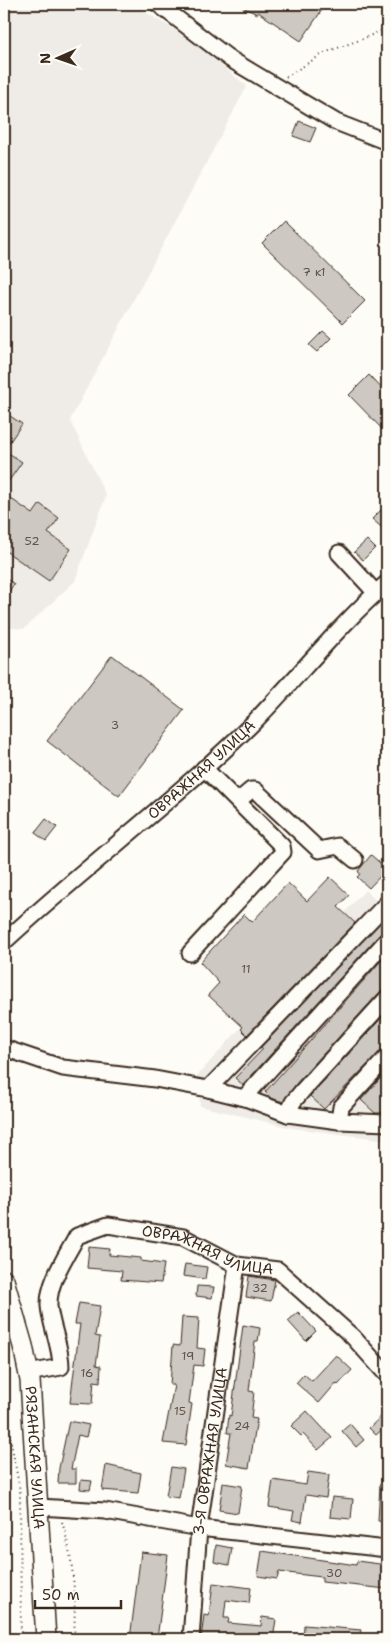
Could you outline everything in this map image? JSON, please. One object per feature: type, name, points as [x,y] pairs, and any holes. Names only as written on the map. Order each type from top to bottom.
[{"type":"main road","name":"РЯЗАНСКАЯ УЛИЦА","points":[[4,1280],[28,1373],[39,1507],[46,1639]]},
{"type":"street","points":[[158,4],[230,59],[336,122],[387,142]]},
{"type":"street","points":[[339,553],[381,588]]},
{"type":"street","name":"ОВРАЖНАЯ УЛИЦА","points":[[4,942],[54,896],[204,768],[254,722],[381,588]]},
{"type":"street","points":[[190,953],[283,852],[282,846],[204,768]]},
{"type":"street","points":[[238,801],[251,790],[255,790],[319,850],[338,846],[355,860]]},
{"type":"street","points":[[208,1089],[387,903]]},
{"type":"street","points":[[244,1098],[387,940]]},
{"type":"street","points":[[288,1114],[293,1102],[303,1090],[387,998]]},
{"type":"street","points":[[4,1048],[63,1068],[92,1073],[155,1079],[208,1089],[244,1098],[288,1114],[339,1121],[387,1123]]},
{"type":"street","points":[[339,1121],[341,1107],[387,1057]]},
{"type":"street","name":"ОВРАЖНАЯ УЛИЦА","points":[[28,1373],[61,1367],[61,1354],[49,1306],[54,1282],[77,1236],[108,1225],[183,1237],[237,1265],[278,1270],[353,1337],[387,1375]]},
{"type":"street","name":"3-Я ОВРАЖНАЯ УЛИЦА","points":[[191,1639],[199,1528],[237,1265]]},
{"type":"street","points":[[39,1507],[105,1511],[199,1528],[387,1550]]},
{"type":"path","points":[[274,85],[324,53],[366,38],[387,28]]},
{"type":"path","points":[[4,1403],[20,1491],[21,1639]]},
{"type":"path","points":[[39,1507],[62,1523],[68,1546],[74,1588],[74,1639]]},
{"type":"path","points":[[4,1638],[8,1639]]},
{"type":"shaded area","points":[[4,4],[132,4],[188,38],[247,86],[70,420],[106,496],[75,581],[24,629],[4,627]]},
{"type":"shaded area","points":[[365,890],[378,902],[387,893],[387,1140],[292,1128],[200,1106],[197,1076]]},
{"type":"building","points":[[236,4],[326,4],[301,41],[258,12],[257,14]]},
{"type":"building","points":[[299,121],[316,128],[310,142],[293,136]]},
{"type":"building","points":[[284,221],[365,301],[343,323],[262,243]]},
{"type":"building","points":[[323,331],[331,338],[317,352],[309,345]]},
{"type":"building","points":[[369,375],[387,394],[387,434],[349,395]]},
{"type":"building","points":[[4,412],[22,424],[4,450]]},
{"type":"building","points":[[4,450],[22,462],[4,488]]},
{"type":"building","points":[[4,494],[33,514],[40,504],[59,518],[48,533],[71,549],[49,581],[4,550]]},
{"type":"building","points":[[381,510],[387,515],[387,532],[372,519]]},
{"type":"building","points":[[367,540],[375,548],[363,560],[354,552]]},
{"type":"building","points":[[4,577],[14,584],[4,599]]},
{"type":"building","points":[[112,655],[184,710],[119,796],[47,741]]},
{"type":"building","points":[[46,819],[57,827],[46,841],[35,833]]},
{"type":"building","points":[[371,855],[387,869],[369,888],[357,877],[360,874],[358,871]]},
{"type":"building","points":[[330,877],[349,895],[338,907],[355,923],[247,1035],[241,1029],[243,1027],[208,995],[219,983],[200,962],[244,914],[252,922],[288,883],[307,901]]},
{"type":"building","points":[[387,916],[387,931],[380,934],[243,1085],[235,1078],[263,1049],[261,1047]]},
{"type":"building","points":[[387,954],[387,989],[380,992],[296,1084],[283,1102],[271,1098],[265,1092]]},
{"type":"building","points":[[387,1012],[387,1045],[324,1109],[310,1096]]},
{"type":"building","points":[[387,1071],[387,1107],[381,1113],[375,1113],[361,1100]]},
{"type":"building","points":[[89,1247],[110,1249],[109,1255],[141,1258],[141,1261],[164,1264],[161,1283],[121,1280],[122,1271],[87,1268]]},
{"type":"building","points":[[185,1264],[207,1267],[205,1279],[183,1276]]},
{"type":"building","points":[[249,1276],[275,1280],[271,1301],[246,1297]]},
{"type":"building","points":[[197,1286],[214,1287],[212,1298],[196,1296]]},
{"type":"building","points":[[79,1303],[100,1306],[95,1336],[100,1337],[96,1365],[101,1366],[100,1382],[94,1381],[92,1404],[70,1403],[80,1324],[75,1324]]},
{"type":"building","points":[[298,1312],[316,1331],[306,1341],[288,1321]]},
{"type":"building","points":[[182,1317],[199,1318],[197,1348],[205,1349],[203,1366],[194,1365],[189,1403],[192,1404],[186,1445],[163,1443],[174,1385],[170,1385],[173,1345],[180,1346]]},
{"type":"building","points":[[243,1325],[260,1328],[258,1341],[255,1341],[249,1391],[254,1392],[251,1418],[257,1419],[249,1468],[226,1464],[231,1433],[227,1433],[229,1415],[231,1416]]},
{"type":"building","points":[[336,1355],[352,1370],[338,1385],[336,1383],[319,1403],[296,1383],[304,1374],[312,1381]]},
{"type":"building","points":[[307,1411],[332,1438],[318,1450],[303,1434],[301,1436],[291,1426]]},
{"type":"building","points":[[387,1411],[387,1425],[376,1435],[369,1428]]},
{"type":"building","points":[[69,1421],[89,1425],[86,1437],[78,1435],[71,1469],[76,1469],[76,1483],[58,1483],[59,1468]]},
{"type":"building","points":[[350,1424],[364,1440],[356,1447],[342,1431]]},
{"type":"building","points":[[106,1465],[141,1473],[138,1493],[102,1490]]},
{"type":"building","points":[[171,1467],[184,1469],[179,1498],[166,1496]]},
{"type":"building","points":[[308,1472],[329,1475],[326,1498],[306,1495],[302,1522],[292,1520],[294,1511],[269,1507],[273,1480],[306,1485]]},
{"type":"building","points":[[81,1480],[92,1481],[90,1490],[80,1489]]},
{"type":"building","points":[[223,1483],[242,1486],[238,1513],[219,1510]]},
{"type":"building","points":[[380,1484],[387,1485],[387,1522],[378,1521]]},
{"type":"building","points":[[332,1497],[353,1499],[351,1519],[330,1517]]},
{"type":"building","points":[[216,1545],[232,1548],[229,1565],[214,1562]]},
{"type":"building","points":[[262,1551],[356,1565],[357,1561],[387,1565],[387,1589],[322,1582],[322,1577],[279,1572],[277,1579],[258,1576]]},
{"type":"building","points":[[141,1552],[168,1555],[157,1639],[130,1639]]},
{"type":"building","points":[[213,1583],[251,1588],[249,1603],[226,1600],[224,1618],[229,1618],[228,1623],[261,1626],[262,1617],[276,1619],[273,1639],[252,1637],[252,1639],[201,1639],[204,1615],[209,1616]]},
{"type":"building","points":[[304,1625],[361,1630],[359,1639],[303,1639]]}]
